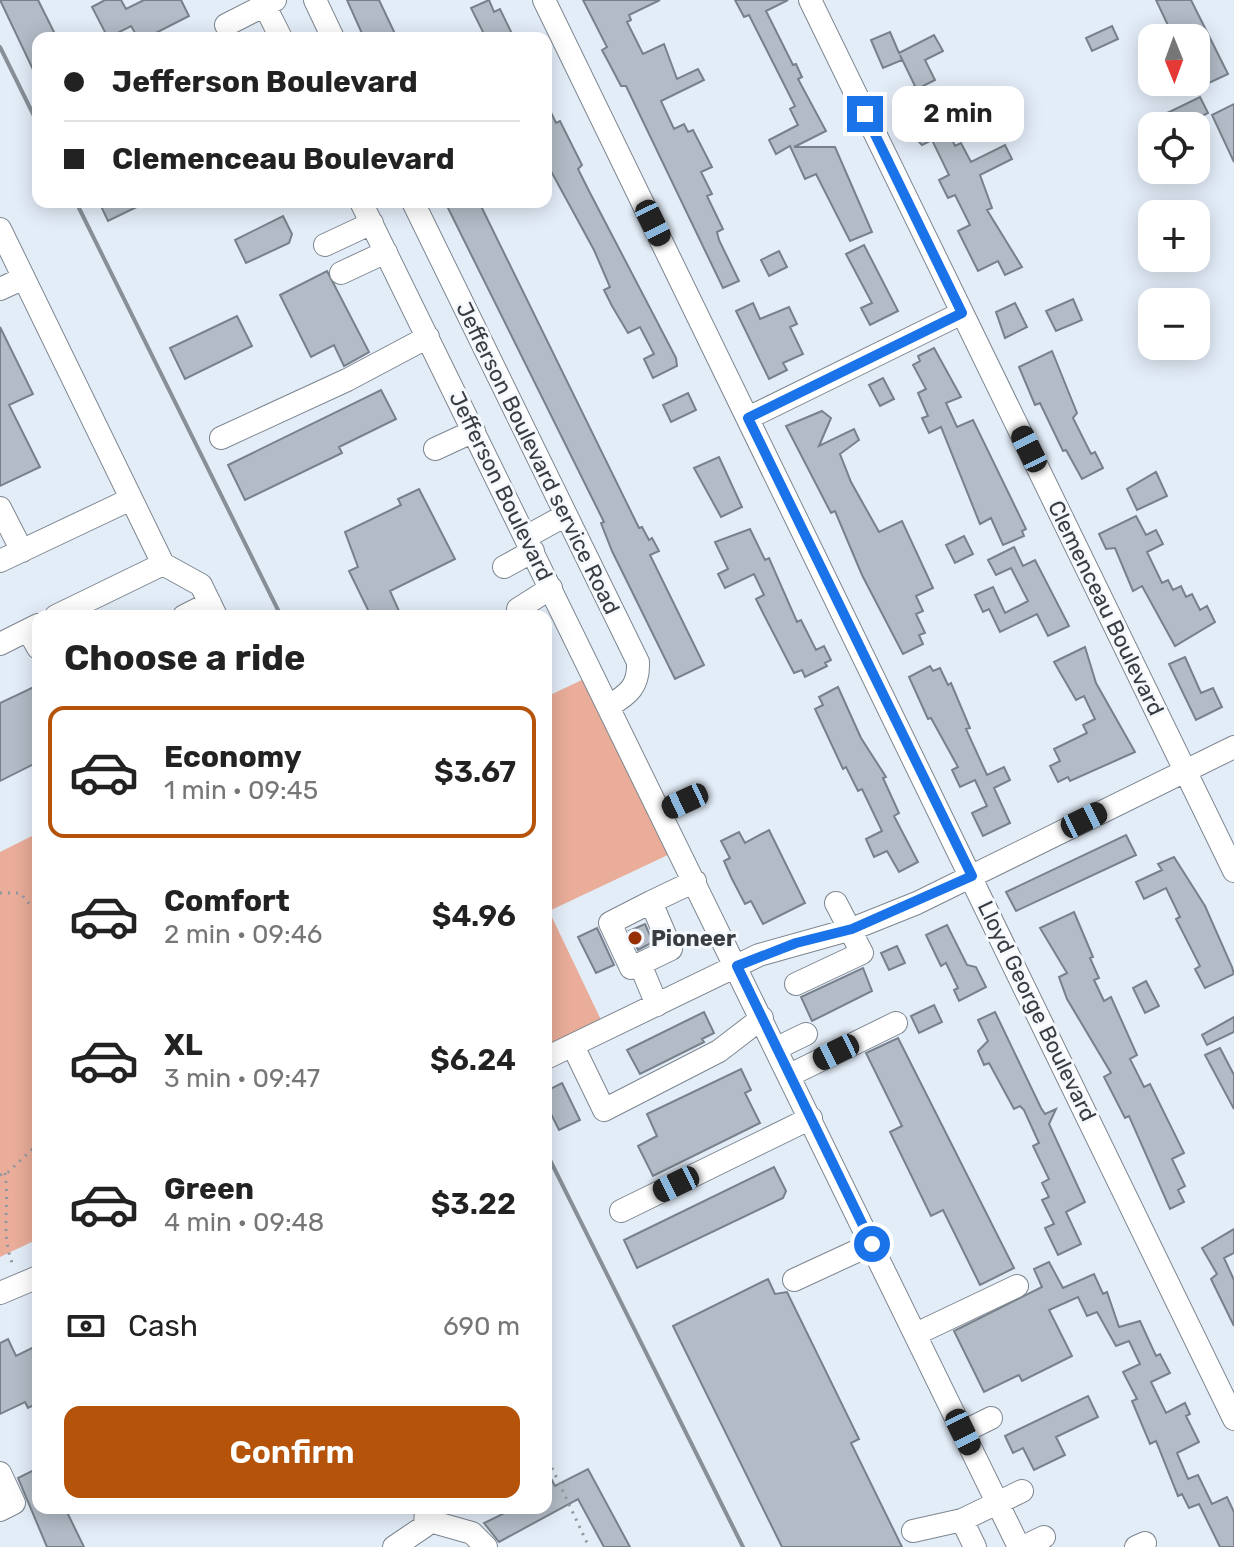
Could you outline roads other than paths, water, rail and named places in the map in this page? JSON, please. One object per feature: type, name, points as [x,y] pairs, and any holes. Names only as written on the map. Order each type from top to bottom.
[{"type":"street","points":[[315,0],[330,32]]},
{"type":"street","name":"Lloyd George Boulevard","points":[[544,0],[1234,1419]]},
{"type":"street","name":"Clemenceau Boulevard","points":[[810,0],[1234,871]]},
{"type":"street","points":[[226,25],[267,2],[279,32]]},
{"type":"street","name":"Jefferson Boulevard","points":[[364,208],[1021,1547]]},
{"type":"street","name":"Jefferson Boulevard service Road","points":[[416,208],[638,662],[639,679],[629,694],[609,706]]},
{"type":"street","points":[[325,245],[372,223]]},
{"type":"street","points":[[0,229],[163,564],[201,585],[213,610]]},
{"type":"street","points":[[341,273],[386,252]]},
{"type":"street","points":[[0,289],[24,278]]},
{"type":"street","points":[[748,418],[962,313]]},
{"type":"street","points":[[221,438],[347,380],[428,337]]},
{"type":"street","points":[[435,449],[474,431]]},
{"type":"street","points":[[0,561],[131,499]]},
{"type":"street","points":[[0,508],[22,551]]},
{"type":"street","points":[[504,567],[566,515]]},
{"type":"street","points":[[68,610],[163,564]]},
{"type":"street","points":[[518,609],[551,588]]},
{"type":"street","points":[[0,644],[32,635]]},
{"type":"street","points":[[552,1055],[737,966],[796,943],[852,929],[972,876],[1234,747]]},
{"type":"street","points":[[661,812],[692,798]]},
{"type":"street","points":[[651,902],[671,949],[631,968],[610,923],[651,902],[695,881]]},
{"type":"street","points":[[796,984],[862,953],[836,903]]},
{"type":"street","points":[[640,964],[657,1005]]},
{"type":"street","points":[[573,1046],[604,1110],[719,1051],[762,1018]]},
{"type":"street","points":[[790,1075],[896,1023]]},
{"type":"street","points":[[777,1048],[806,1034]]},
{"type":"street","points":[[621,1211],[811,1118]]},
{"type":"street","points":[[794,1280],[872,1244]]},
{"type":"street","points":[[0,1293],[32,1280]]},
{"type":"street","points":[[916,1334],[1017,1286]]},
{"type":"street","points":[[963,1432],[991,1418]]},
{"type":"street","points":[[0,1473],[14,1503],[0,1510]]},
{"type":"street","points":[[913,1531],[962,1520],[1022,1491]]},
{"type":"street","points":[[394,1547],[425,1526],[426,1514],[472,1533],[486,1547]]},
{"type":"street","points":[[962,1520],[975,1547]]},
{"type":"street","points":[[1021,1547],[1044,1537]]},
{"type":"railway","points":[[0,47],[32,112]]},
{"type":"railway","points":[[79,208],[278,610]]},
{"type":"railway","points":[[552,1164],[743,1547]]},
{"type":"place","name":"Pioneer","points":[[635,938]]}]
